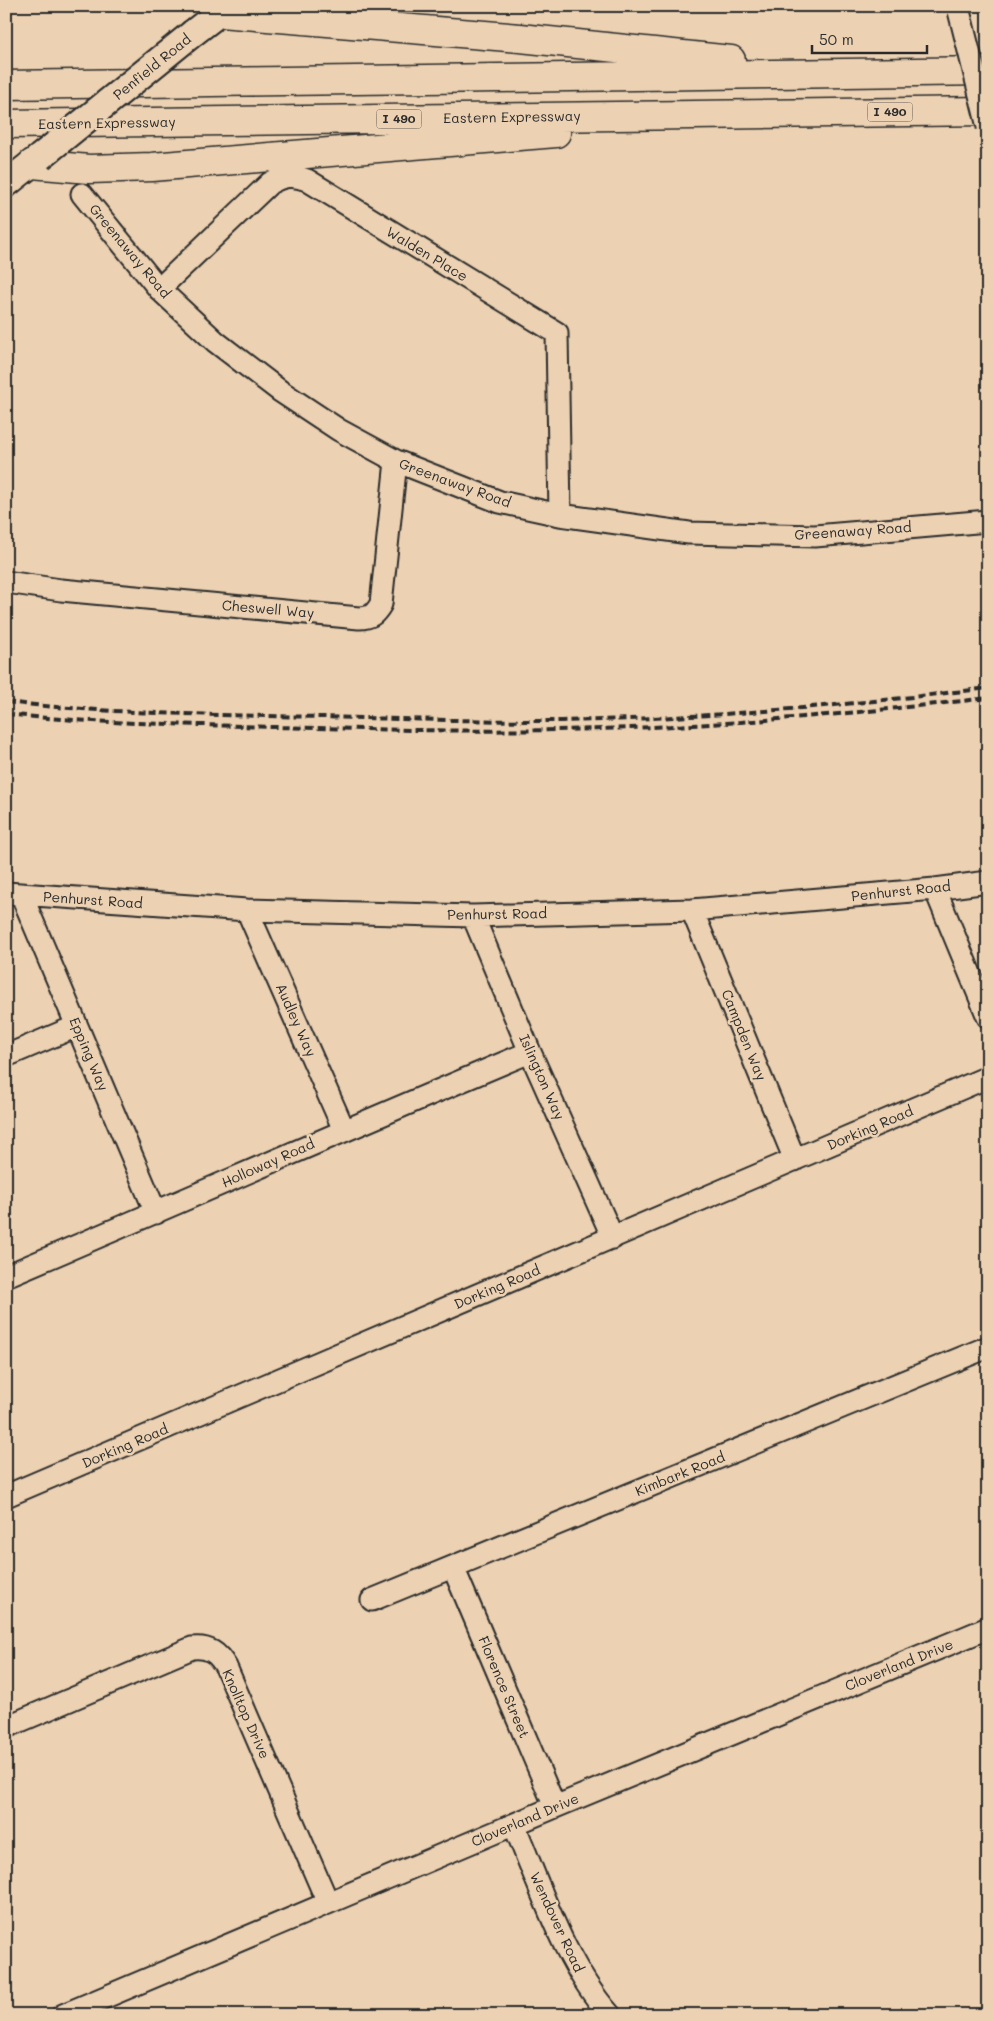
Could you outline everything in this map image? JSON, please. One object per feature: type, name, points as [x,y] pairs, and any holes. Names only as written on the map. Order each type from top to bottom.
[{"type":"highway","points":[[224,9],[336,14],[520,38],[858,73]]},
{"type":"highway","points":[[6,85],[988,71]]},
{"type":"highway","name":"Eastern Expressway","points":[[6,124],[988,111]]},
{"type":"highway","points":[[36,161],[89,169],[152,167],[792,113]]},
{"type":"main road","name":"Penfield Road","points":[[6,184],[224,9]]},
{"type":"street","points":[[958,8],[988,127]]},
{"type":"street","name":"Walden Place","points":[[159,289],[270,184],[281,177],[289,175],[307,180],[557,333],[560,515]]},
{"type":"street","name":"Greenaway Road","points":[[82,194],[159,289],[216,342],[280,392],[339,430],[396,461],[500,502],[560,515],[689,533],[755,536],[815,536],[988,521]]},
{"type":"street","name":"Cheswell Way","points":[[6,582],[61,590],[359,618],[371,616],[381,604],[396,461]]},
{"type":"street","name":"Penhurst Road","points":[[14,894],[247,910],[473,916],[692,910],[936,889],[988,882]]},
{"type":"street","points":[[936,889],[988,1017]]},
{"type":"street","name":"Epping Way","points":[[14,894],[77,1026],[156,1213]]},
{"type":"street","name":"Audley Way","points":[[247,910],[344,1130]]},
{"type":"street","name":"Campden Way","points":[[692,910],[795,1160]]},
{"type":"street","name":"Islington Way","points":[[473,916],[530,1052],[613,1238]]},
{"type":"street","points":[[6,1056],[77,1026]]},
{"type":"street","name":"Holloway Road","points":[[6,1276],[530,1052]]},
{"type":"street","name":"Dorking Road","points":[[6,1496],[988,1078]]},
{"type":"street","name":"Kimbark Road","points":[[372,1600],[988,1347]]},
{"type":"street","name":"Florence Street","points":[[453,1567],[555,1807]]},
{"type":"street","name":"Cloverland Drive","points":[[63,2015],[555,1807],[988,1628]]},
{"type":"street","name":"Knolltop Drive","points":[[6,1727],[192,1648],[209,1649],[216,1653],[226,1666],[328,1902]]},
{"type":"street","name":"Wendover Road","points":[[514,1825],[573,1960],[590,1989],[610,2015]]},
{"type":"railway","points":[[6,702],[164,713],[554,721],[663,718],[771,710],[988,688]]},
{"type":"railway","points":[[6,714],[106,722],[273,727],[484,731],[554,730],[663,727],[771,720],[988,698]]}]
